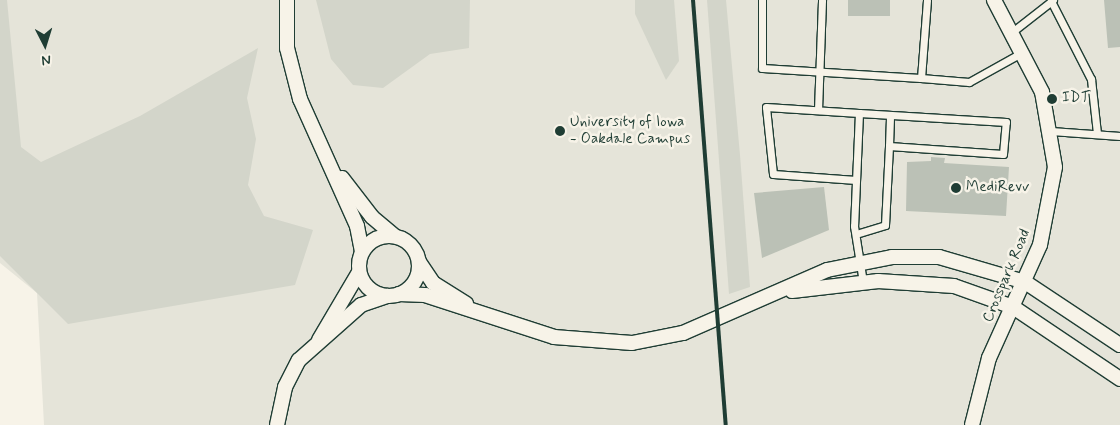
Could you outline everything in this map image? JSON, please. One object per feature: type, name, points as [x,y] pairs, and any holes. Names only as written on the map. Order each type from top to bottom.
[{"type":"street","points":[[287,0],[291,70],[312,128],[331,164],[357,226],[362,252],[359,272],[319,340]]},
{"type":"street","name":"Crosspark Road","points":[[972,425],[981,380],[1025,282],[1050,207],[1055,167],[1051,131],[1042,92],[1023,52],[994,0]]},
{"type":"street","points":[[331,164],[372,218],[413,247],[419,262],[432,282],[472,309]]},
{"type":"street","points":[[362,252],[376,238],[395,236]]},
{"type":"street","points":[[359,272],[369,289],[393,295],[425,295],[472,309],[554,338],[580,343],[632,343],[683,333],[782,292],[806,278],[860,263],[939,257],[964,261],[1025,282],[1120,345]]},
{"type":"street","points":[[277,425],[285,387],[299,360],[319,340],[361,305],[393,295],[413,284],[419,262]]},
{"type":"street","points":[[782,292],[863,282],[954,286],[1013,307],[1120,379]]},
{"type":"lane","points":[[762,0],[762,68],[969,82],[1023,52]]},
{"type":"lane","points":[[818,110],[822,0]]},
{"type":"lane","points":[[921,78],[927,0]]},
{"type":"lane","points":[[1012,32],[1052,0],[1091,79],[1097,133]]},
{"type":"lane","points":[[856,180],[773,174],[766,107],[1006,122],[1003,154],[889,146]]},
{"type":"lane","points":[[859,113],[856,234],[863,282]]},
{"type":"lane","points":[[856,234],[885,225],[890,115]]},
{"type":"lane","points":[[1051,131],[1120,136]]},
{"type":"shaded area","name":"University of Iowa - Oakdale Campus","points":[[0,0],[1120,0],[1120,425],[44,425],[37,293],[0,263]]},
{"type":"shaded area","points":[[0,0],[7,0],[21,147],[41,162],[140,116],[258,48],[247,98],[256,139],[248,185],[264,216],[313,230],[295,285],[68,324],[0,256]]},
{"type":"shaded area","points":[[316,0],[470,0],[469,48],[430,54],[383,88],[353,85],[331,59]]},
{"type":"shaded area","points":[[635,0],[674,0],[679,61],[666,80],[635,14]]},
{"type":"shaded area","points":[[707,0],[726,0],[750,287],[729,294]]},
{"type":"building","points":[[848,0],[890,0],[890,16],[848,16]]},
{"type":"building","points":[[1104,0],[1120,0],[1120,47],[1108,48]]},
{"type":"building","name":"MediRevv","points":[[931,157],[945,158],[944,163],[1009,167],[1006,216],[906,211],[907,162],[931,161]]},
{"type":"building","points":[[824,187],[829,230],[762,258],[754,193]]},
{"type":"railway","points":[[693,0],[726,425]]},
{"type":"place","name":"IDT","points":[[1052,99]]},
{"type":"place","name":"University of Iowa - Oakdale Campus","points":[[560,131]]},
{"type":"place","name":"MediRevv","points":[[956,188]]}]
